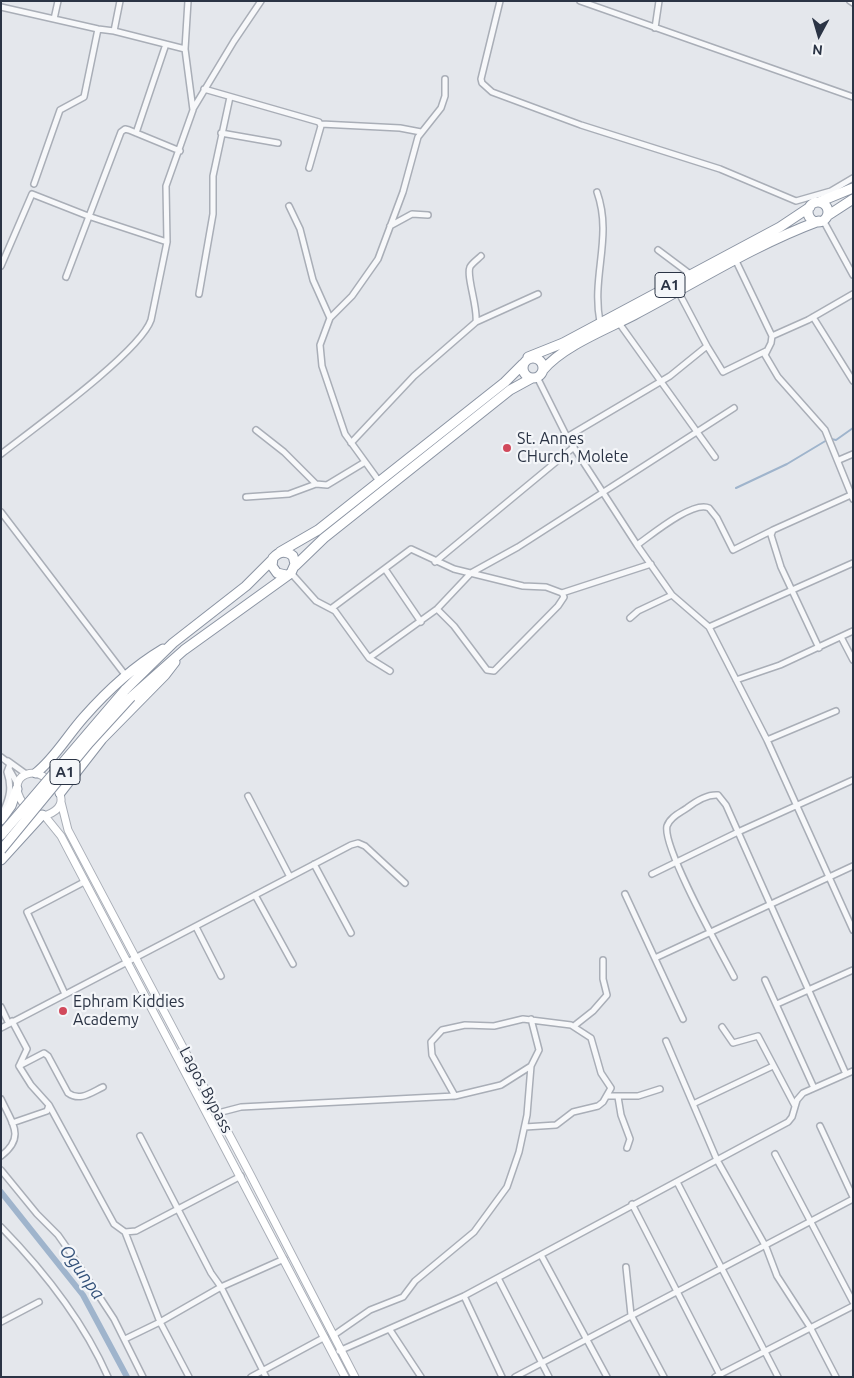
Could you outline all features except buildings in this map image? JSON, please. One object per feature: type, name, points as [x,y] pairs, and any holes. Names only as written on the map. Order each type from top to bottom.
[{"type":"highway","points":[[819,202],[827,207],[823,219],[809,216],[810,207],[819,202],[853,188]]},
{"type":"highway","name":"A1","points":[[543,370],[556,358],[618,323],[736,260],[823,219],[853,199]]},
{"type":"highway","name":"A1","points":[[1,835],[173,643],[246,586],[276,555],[306,538],[505,382],[526,360],[563,343],[780,227],[810,207]]},
{"type":"highway","points":[[526,360],[540,360],[543,370],[535,378],[524,374],[526,360]]},
{"type":"highway","name":"A1","points":[[1,850],[128,693],[290,571],[324,538],[510,390],[535,378]]},
{"type":"highway","points":[[286,552],[293,556],[290,571],[280,574],[274,570],[276,555],[286,552]]},
{"type":"highway","points":[[31,773],[48,763],[84,717],[126,676],[173,643]]},
{"type":"highway","points":[[60,798],[102,739],[165,675],[184,650]]},
{"type":"highway","points":[[1,820],[11,806],[17,786]]},
{"type":"highway","points":[[1,860],[43,815]]},
{"type":"main road","points":[[31,773],[49,779],[60,798],[58,809],[43,815],[32,811],[24,805],[17,786],[20,777],[31,773]]},
{"type":"main road","name":"Lagos Bypass","points":[[60,798],[68,830],[355,1377]]},
{"type":"main road","name":"Lagos Bypass","points":[[43,815],[56,828],[241,1176],[345,1377]]},
{"type":"street","points":[[54,19],[58,1]]},
{"type":"street","points":[[114,31],[120,1]]},
{"type":"street","points":[[188,1],[185,49],[192,110]]},
{"type":"street","points":[[1,454],[105,371],[141,338],[151,320],[168,242],[165,193],[192,110],[260,1]]},
{"type":"street","points":[[500,1],[481,79],[482,83],[492,92],[581,125],[720,170],[796,201],[832,191],[853,178]]},
{"type":"street","points":[[581,1],[853,96]]},
{"type":"street","points":[[655,28],[659,1]]},
{"type":"street","points":[[1,7],[114,31],[185,49]]},
{"type":"street","points":[[34,184],[60,110],[84,97],[98,29]]},
{"type":"street","points":[[136,133],[166,44]]},
{"type":"street","points":[[379,481],[351,443],[341,424],[321,359],[320,345],[330,318],[352,296],[373,269],[390,226],[421,132],[440,108],[445,96],[444,79]]},
{"type":"street","points":[[204,89],[321,124],[400,128],[421,132]]},
{"type":"street","points":[[199,294],[213,214],[213,176],[230,97]]},
{"type":"street","points":[[309,168],[321,124]]},
{"type":"street","points":[[66,276],[121,132],[125,129],[180,151]]},
{"type":"street","points":[[222,133],[278,143]]},
{"type":"street","points":[[598,192],[605,219],[597,285],[597,304],[600,322]]},
{"type":"street","points":[[2,263],[32,194],[88,216],[168,242]]},
{"type":"street","points":[[289,206],[300,229],[313,280],[330,318]]},
{"type":"street","points":[[390,226],[412,214],[428,215]]},
{"type":"street","points":[[823,219],[853,275]]},
{"type":"street","points":[[658,250],[690,274]]},
{"type":"street","points":[[476,322],[476,304],[469,275],[470,266],[482,256]]},
{"type":"street","points":[[637,546],[662,527],[699,506],[709,508],[717,518],[733,550],[773,530],[852,496],[825,430],[778,377],[764,355],[771,343],[772,336],[736,260]]},
{"type":"street","points":[[678,292],[723,372],[766,351]]},
{"type":"street","points":[[351,443],[414,376],[476,322],[538,294]]},
{"type":"street","points":[[772,336],[814,317],[853,294]]},
{"type":"street","points":[[814,317],[853,381]]},
{"type":"street","points":[[618,323],[715,457]]},
{"type":"street","points":[[567,437],[661,381],[694,358],[707,346]]},
{"type":"street","points":[[535,378],[567,437],[604,491],[637,546],[672,595],[709,627],[767,740],[853,930]]},
{"type":"street","points":[[369,658],[422,622],[437,609],[470,573],[518,546],[734,408]]},
{"type":"street","points":[[256,430],[284,452],[316,484]]},
{"type":"street","points":[[435,562],[574,447]]},
{"type":"street","points":[[838,460],[853,454]]},
{"type":"street","points":[[246,497],[288,494],[316,484],[326,485],[365,462]]},
{"type":"street","points":[[1,512],[126,676]]},
{"type":"street","points":[[773,530],[772,540],[791,590],[819,648]]},
{"type":"street","points":[[332,608],[411,549],[435,562],[470,573],[523,586],[546,587],[562,593],[651,564]]},
{"type":"street","points":[[709,627],[853,563]]},
{"type":"street","points":[[385,569],[422,622]]},
{"type":"street","points":[[290,571],[316,601],[332,608],[369,658],[390,671]]},
{"type":"street","points":[[437,609],[454,626],[487,670],[494,671],[558,606],[564,597],[562,593]]},
{"type":"street","points":[[630,618],[638,611],[672,595]]},
{"type":"street","points":[[736,680],[819,648],[853,631]]},
{"type":"street","points":[[841,636],[853,660]]},
{"type":"street","points":[[767,740],[836,711]]},
{"type":"street","points":[[1,756],[31,773]]},
{"type":"street","points":[[1,756],[10,764]]},
{"type":"street","points":[[10,764],[8,769],[17,786]]},
{"type":"street","points":[[1,814],[10,793],[11,785],[7,772],[10,764]]},
{"type":"street","points":[[652,874],[738,832],[853,780]]},
{"type":"street","points":[[734,977],[676,861],[667,835],[668,823],[694,803],[711,794],[718,795],[722,799],[738,832],[846,1074]]},
{"type":"street","points":[[248,796],[290,876]]},
{"type":"street","points":[[1,1028],[290,876],[358,843],[365,846],[405,883]]},
{"type":"street","points":[[314,864],[351,934]]},
{"type":"street","points":[[655,958],[853,866]]},
{"type":"street","points":[[65,994],[27,912],[84,882]]},
{"type":"street","points":[[625,894],[683,1019]]},
{"type":"street","points":[[255,896],[293,964]]},
{"type":"street","points":[[196,927],[221,976]]},
{"type":"street","points":[[574,1026],[593,1011],[607,995],[603,979],[603,960]]},
{"type":"street","points":[[777,1004],[853,970]]},
{"type":"street","points":[[765,980],[814,1088]]},
{"type":"street","points":[[1,1007],[27,1049],[20,1066]]},
{"type":"street","points":[[455,1096],[430,1050],[430,1042],[442,1030],[465,1025],[494,1026],[516,1020],[531,1019],[574,1026],[590,1038],[601,1073],[611,1088],[608,1096],[598,1106],[572,1112],[556,1125],[525,1127]]},
{"type":"street","points":[[334,1335],[370,1310],[403,1297],[415,1281],[474,1232],[510,1182],[525,1127],[531,1066],[539,1050],[531,1019]]},
{"type":"street","points":[[722,1027],[734,1043],[758,1036],[796,1106]]},
{"type":"street","points":[[666,1041],[717,1160],[766,1247],[777,1276],[810,1327],[836,1377]]},
{"type":"street","points":[[20,1066],[44,1053],[48,1056],[68,1093],[72,1096],[80,1098],[103,1087]]},
{"type":"street","points":[[20,1066],[31,1085],[49,1105],[114,1224],[125,1232],[160,1322],[189,1377]]},
{"type":"street","points":[[218,1113],[241,1107],[455,1096],[502,1085],[531,1066]]},
{"type":"street","points":[[693,1104],[773,1066]]},
{"type":"street","points":[[334,1353],[464,1296],[632,1204],[788,1122],[799,1096],[853,1071]]},
{"type":"street","points":[[608,1096],[638,1096],[660,1090]]},
{"type":"street","points":[[618,1097],[621,1115],[630,1139],[627,1148]]},
{"type":"street","points":[[1,1100],[12,1123],[15,1136],[14,1145],[1,1156]]},
{"type":"street","points":[[12,1123],[47,1111],[49,1105]]},
{"type":"street","points":[[515,1377],[631,1315],[766,1247],[853,1198],[820,1126]]},
{"type":"street","points":[[140,1136],[210,1273],[222,1287],[266,1377]]},
{"type":"street","points":[[775,1154],[853,1302]]},
{"type":"street","points":[[1,1170],[37,1214],[58,1235],[99,1295],[125,1339],[143,1377]]},
{"type":"street","points":[[125,1232],[136,1231],[241,1176]]},
{"type":"street","points":[[677,1182],[778,1377]]},
{"type":"street","points":[[632,1204],[678,1292],[718,1376],[764,1350],[853,1306]]},
{"type":"street","points":[[1,1227],[26,1252],[62,1297],[94,1348],[108,1377]]},
{"type":"street","points":[[540,1255],[607,1377]]},
{"type":"street","points":[[125,1339],[160,1322],[222,1287],[284,1259]]},
{"type":"street","points":[[626,1267],[631,1315],[664,1377]]},
{"type":"street","points":[[498,1278],[549,1377]]},
{"type":"street","points":[[464,1296],[502,1377]]},
{"type":"street","points":[[1,1322],[39,1302]]},
{"type":"street","points":[[390,1330],[421,1377]]},
{"type":"street","points":[[251,1377],[325,1337]]},
{"type":"waterway","points":[[831,439],[836,440],[853,428]]},
{"type":"waterway","points":[[736,488],[787,464],[827,440]]},
{"type":"waterway","name":"Ogunpa","points":[[1,1192],[83,1295],[127,1377]]},
{"type":"place","name":"St. Annes CHurch, Molete","points":[[507,448]]},
{"type":"place","name":"Ephram Kiddies Academy","points":[[63,1011]]}]
